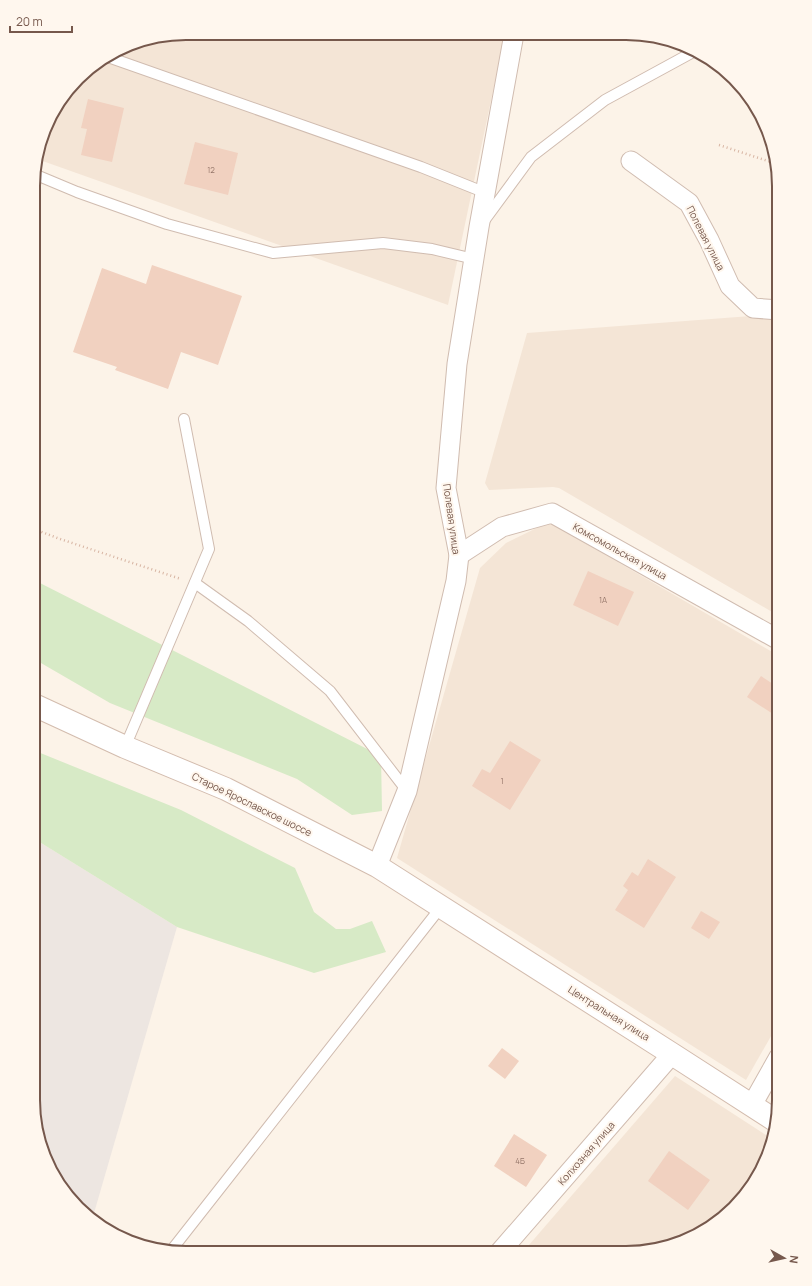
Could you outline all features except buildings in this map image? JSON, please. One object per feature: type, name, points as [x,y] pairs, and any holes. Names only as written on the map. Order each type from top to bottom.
[{"type":"main road","name":"Старое Ярославское шоссе","points":[[40,708],[125,747],[226,790],[377,866],[441,907]]},
{"type":"main road","name":"Центральная улица","points":[[441,907],[771,1118]]},
{"type":"street","name":"Полевая улица","points":[[377,866],[407,791],[456,582],[459,556],[446,488],[457,364],[479,227],[513,40]]},
{"type":"street","name":"Полевая улица","points":[[631,161],[689,203],[709,240],[730,286],[753,308],[772,309]]},
{"type":"street","name":"Комсомольская улица","points":[[459,556],[502,527],[552,513],[772,636]]},
{"type":"street","name":"Колхозная улица","points":[[505,1246],[672,1054]]},
{"type":"street","points":[[752,1105],[772,1069]]},
{"type":"lane","points":[[479,227],[531,157],[605,100],[689,54]]},
{"type":"lane","points":[[114,59],[414,165],[486,193]]},
{"type":"lane","points":[[40,177],[77,192],[167,224],[273,253],[383,243],[432,249],[474,259]]},
{"type":"lane","points":[[125,747],[209,549],[184,419]]},
{"type":"lane","points":[[195,583],[248,621],[330,691],[407,791]]},
{"type":"lane","points":[[175,1246],[441,907]]},
{"type":"path","points":[[719,145],[770,162]]},
{"type":"path","points":[[40,531],[195,583]]},
{"type":"shaded area","points":[[504,40],[448,305],[42,161],[51,130],[70,97],[97,70],[130,51],[167,41]]},
{"type":"shaded area","points":[[751,316],[772,319],[772,612],[559,488],[489,490],[485,483],[527,333]]},
{"type":"shaded area","points":[[549,522],[772,652],[772,1034],[746,1080],[397,858],[480,568],[506,543]]},
{"type":"shaded area","points":[[40,842],[177,927],[94,1213],[70,1189],[60,1173],[51,1156],[41,1119]]},
{"type":"shaded area","points":[[675,1076],[767,1136],[757,1164],[736,1196],[715,1216],[682,1235],[663,1241],[635,1246],[528,1246]]},
{"type":"green space","points":[[40,583],[381,756],[382,811],[352,815],[297,779],[110,703],[40,662]]},
{"type":"green space","points":[[40,753],[181,810],[295,868],[314,912],[336,929],[350,929],[372,921],[386,952],[314,973],[177,927],[40,842]]}]
